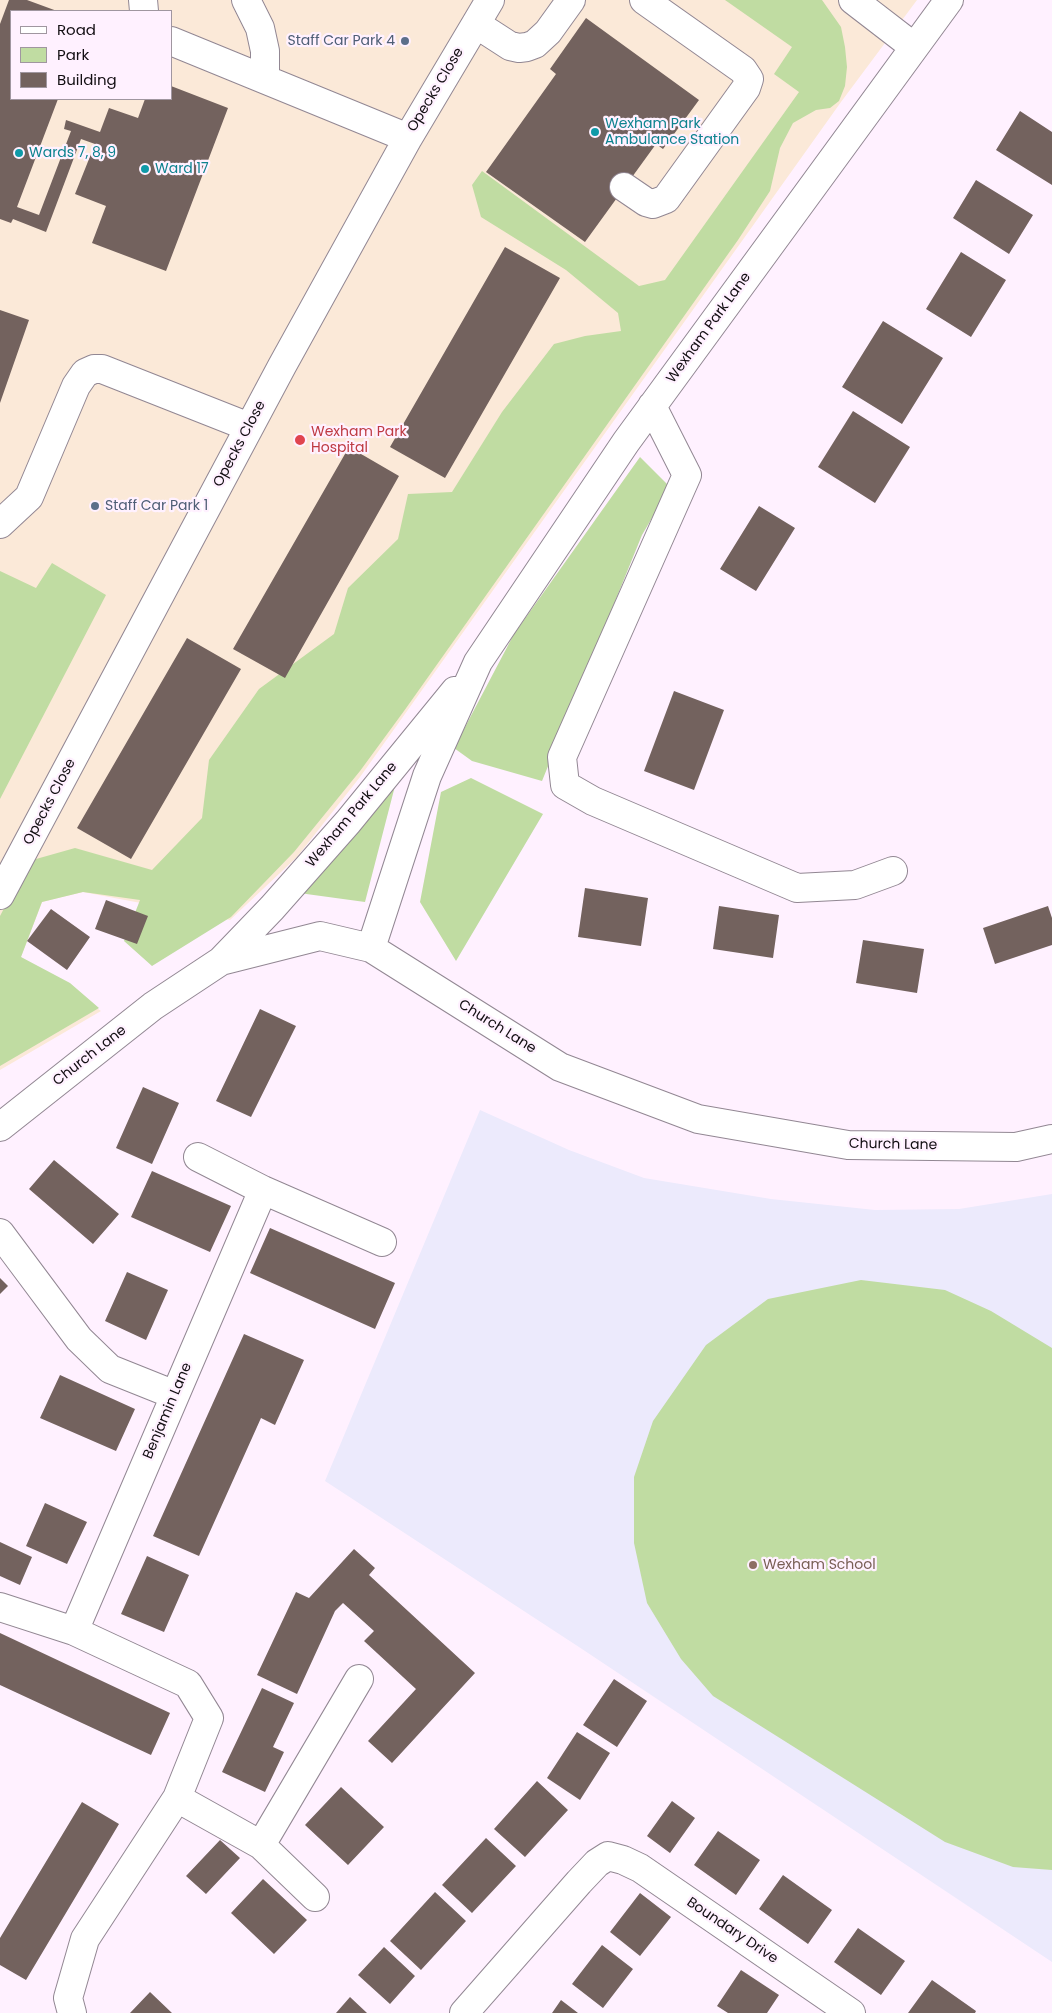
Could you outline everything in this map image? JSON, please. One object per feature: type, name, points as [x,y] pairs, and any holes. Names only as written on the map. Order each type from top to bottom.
[{"type":"street","points":[[246,0],[260,28],[265,51],[265,78]]},
{"type":"street","name":"Opecks Close","points":[[0,895],[249,427],[408,138],[490,0]]},
{"type":"street","points":[[476,24],[510,46],[528,47],[542,38],[571,0]]},
{"type":"street","points":[[624,187],[646,202],[653,204],[666,199],[746,88],[749,79],[743,70],[644,0]]},
{"type":"street","points":[[853,0],[914,47]]},
{"type":"street","name":"Wexham Park Lane","points":[[221,961],[272,908],[348,822],[478,662],[652,406],[949,0]]},
{"type":"street","points":[[172,41],[408,138]]},
{"type":"street","points":[[0,524],[30,497],[76,386],[85,373],[94,369],[102,368],[249,427]]},
{"type":"street","points":[[652,406],[687,475],[562,757],[565,785],[593,801],[797,888],[855,885],[893,871]]},
{"type":"street","name":"Wexham Park Lane","points":[[371,948],[427,776],[478,662]]},
{"type":"street","name":"Church Lane","points":[[0,1127],[153,1006],[221,961],[320,936],[371,948],[560,1067],[698,1119],[848,1145],[1016,1147],[1052,1139]]},
{"type":"street","points":[[198,1157],[263,1190],[382,1242]]},
{"type":"street","name":"Benjamin Lane","points":[[74,1631],[263,1190]]},
{"type":"street","points":[[0,1232],[79,1339],[110,1369],[175,1395]]},
{"type":"street","points":[[0,1607],[74,1631],[188,1684],[209,1718],[177,1798],[85,1939],[68,1998],[72,2013]]},
{"type":"street","points":[[261,1845],[360,1679]]},
{"type":"street","points":[[177,1798],[261,1845],[315,1897]]},
{"type":"street","name":"Boundary Drive","points":[[464,2013],[597,1862],[608,1856],[623,1860],[640,1868],[851,2013]]},
{"type":"shaded area","name":"Wexham Park Hospital","points":[[0,0],[917,0],[841,102],[360,777],[297,857],[230,920],[83,892],[42,902],[21,957],[101,1011],[0,1070]]},
{"type":"shaded area","name":"Wexham School","points":[[480,1110],[569,1150],[644,1178],[771,1199],[875,1210],[959,1209],[1052,1194],[1052,1962],[582,1649],[325,1481]]},
{"type":"green space","points":[[725,0],[822,0],[841,27],[845,47],[847,67],[845,86],[839,101],[830,108],[816,110],[793,123],[780,148],[770,191],[738,240],[404,711],[360,771],[294,852],[231,917],[152,966],[124,941],[140,900],[83,892],[42,902],[21,957],[70,983],[99,1008],[0,1066],[0,916],[29,861],[75,848],[152,870],[202,818],[209,760],[259,689],[334,634],[348,588],[398,539],[408,494],[452,492],[502,412],[554,344],[585,336],[621,331],[618,313],[566,270],[481,217],[472,185],[482,171],[639,286],[665,280],[799,92],[774,74],[792,47]]},
{"type":"green space","points":[[640,457],[670,487],[642,535],[542,781],[472,761],[454,748],[514,634]]},
{"type":"green space","points":[[52,563],[106,595],[0,799],[0,571],[36,588]]},
{"type":"green space","points":[[471,778],[543,814],[456,961],[420,902],[441,792]]},
{"type":"green space","points":[[395,786],[365,902],[299,893]]},
{"type":"green space","points":[[861,1280],[945,1290],[991,1311],[1052,1348],[1052,1870],[1013,1867],[945,1842],[713,1696],[681,1659],[647,1603],[634,1543],[634,1477],[653,1421],[706,1345],[768,1299]]},
{"type":"building","name":"Ward 17","points":[[9,0],[27,0],[54,10],[10,10],[10,100],[58,100],[17,207],[39,215],[71,131],[64,129],[66,120],[100,132],[109,108],[138,118],[145,100],[172,100],[172,86],[228,108],[166,271],[92,243],[106,206],[75,194],[95,144],[81,139],[46,232],[13,219],[11,223],[0,219],[0,24]]},
{"type":"building","name":"Wexham Park Ambulance Station","points":[[586,18],[699,100],[663,149],[656,144],[585,242],[486,172],[556,74],[550,69]]},
{"type":"building","points":[[1020,111],[1052,132],[1052,185],[996,150]]},
{"type":"building","points":[[976,180],[1033,215],[1009,254],[953,218]]},
{"type":"building","points":[[505,247],[560,278],[445,478],[390,447]]},
{"type":"building","points":[[961,252],[1006,280],[971,337],[926,309]]},
{"type":"building","points":[[0,310],[29,320],[0,403]]},
{"type":"building","points":[[883,321],[943,358],[902,424],[842,387]]},
{"type":"building","points":[[853,411],[910,447],[875,503],[818,467]]},
{"type":"building","points":[[349,447],[399,476],[285,678],[233,649]]},
{"type":"building","points":[[759,506],[795,528],[756,591],[720,569]]},
{"type":"building","points":[[187,638],[241,669],[131,859],[77,828]]},
{"type":"building","points":[[674,691],[724,710],[694,790],[644,771]]},
{"type":"building","points":[[585,888],[648,898],[641,946],[578,937]]},
{"type":"building","points":[[106,900],[148,916],[137,944],[95,929]]},
{"type":"building","points":[[719,906],[779,915],[773,958],[713,949]]},
{"type":"building","points":[[1048,906],[1052,918],[1052,945],[995,964],[983,928]]},
{"type":"building","points":[[51,909],[90,937],[67,970],[27,941]]},
{"type":"building","points":[[863,940],[924,949],[917,993],[856,983]]},
{"type":"building","points":[[260,1009],[296,1026],[251,1117],[216,1101]]},
{"type":"building","points":[[143,1087],[179,1103],[152,1164],[116,1148]]},
{"type":"building","points":[[54,1160],[119,1214],[93,1244],[29,1189]]},
{"type":"building","points":[[152,1171],[231,1206],[210,1252],[131,1217]]},
{"type":"building","points":[[270,1228],[395,1283],[375,1329],[250,1273]]},
{"type":"building","points":[[127,1272],[168,1290],[146,1340],[105,1321]]},
{"type":"building","points":[[0,1278],[8,1286],[0,1294]]},
{"type":"building","points":[[244,1334],[304,1360],[275,1425],[261,1418],[199,1556],[153,1536]]},
{"type":"building","points":[[60,1375],[135,1409],[116,1451],[40,1418]]},
{"type":"building","points":[[45,1503],[87,1522],[67,1564],[26,1546]]},
{"type":"building","points":[[0,1542],[32,1557],[20,1585],[0,1576]]},
{"type":"building","points":[[354,1549],[375,1568],[369,1575],[475,1673],[392,1763],[368,1741],[416,1689],[364,1641],[374,1631],[343,1603],[335,1611],[297,1694],[257,1675],[296,1592],[309,1598]]},
{"type":"building","points":[[147,1556],[189,1575],[164,1632],[121,1614]]},
{"type":"building","points":[[0,1633],[170,1713],[151,1755],[0,1685]]},
{"type":"building","points":[[614,1679],[647,1701],[617,1747],[583,1725]]},
{"type":"building","points":[[262,1688],[294,1703],[273,1747],[284,1752],[265,1792],[222,1772]]},
{"type":"building","points":[[577,1732],[610,1753],[580,1800],[547,1778]]},
{"type":"building","points":[[537,1781],[568,1810],[525,1857],[494,1829]]},
{"type":"building","points":[[341,1787],[384,1827],[348,1865],[305,1825]]},
{"type":"building","points":[[672,1801],[695,1818],[670,1853],[647,1836]]},
{"type":"building","points":[[82,1802],[119,1824],[26,1980],[0,1965],[0,1938]]},
{"type":"building","points":[[718,1831],[760,1860],[736,1895],[694,1865]]},
{"type":"building","points":[[486,1838],[516,1866],[472,1913],[442,1885]]},
{"type":"building","points":[[220,1840],[240,1858],[206,1894],[186,1876]]},
{"type":"building","points":[[783,1875],[832,1910],[808,1944],[759,1909]]},
{"type":"building","points":[[263,1879],[307,1920],[274,1954],[231,1913]]},
{"type":"building","points":[[435,1892],[466,1921],[421,1970],[390,1941]]},
{"type":"building","points":[[640,1893],[671,1917],[640,1956],[610,1932]]},
{"type":"building","points":[[858,1928],[905,1961],[881,1995],[834,1962]]},
{"type":"building","points":[[602,1945],[633,1969],[603,2008],[572,1984]]},
{"type":"building","points":[[384,1947],[415,1976],[390,2004],[358,1975]]},
{"type":"building","points":[[741,1970],[779,1995],[767,2013],[728,2013],[717,2006]]},
{"type":"building","points":[[932,1980],[976,2011],[975,2013],[908,2013]]},
{"type":"building","points":[[150,1992],[172,2013],[130,2013]]},
{"type":"building","points":[[350,1997],[367,2013],[336,2013]]},
{"type":"building","points":[[561,2000],[578,2013],[552,2013]]},
{"type":"place","name":"Staff Car Park 4","points":[[405,41]]},
{"type":"place","name":"Wexham Park Ambulance Station","points":[[595,132]]},
{"type":"place","name":"Wards 7, 8, 9","points":[[19,153]]},
{"type":"place","name":"Ward 17","points":[[145,169]]},
{"type":"place","name":"Wexham Park Hospital","points":[[300,440]]},
{"type":"place","name":"Staff Car Park 1","points":[[95,506]]},
{"type":"place","name":"Wexham School","points":[[753,1565]]}]
